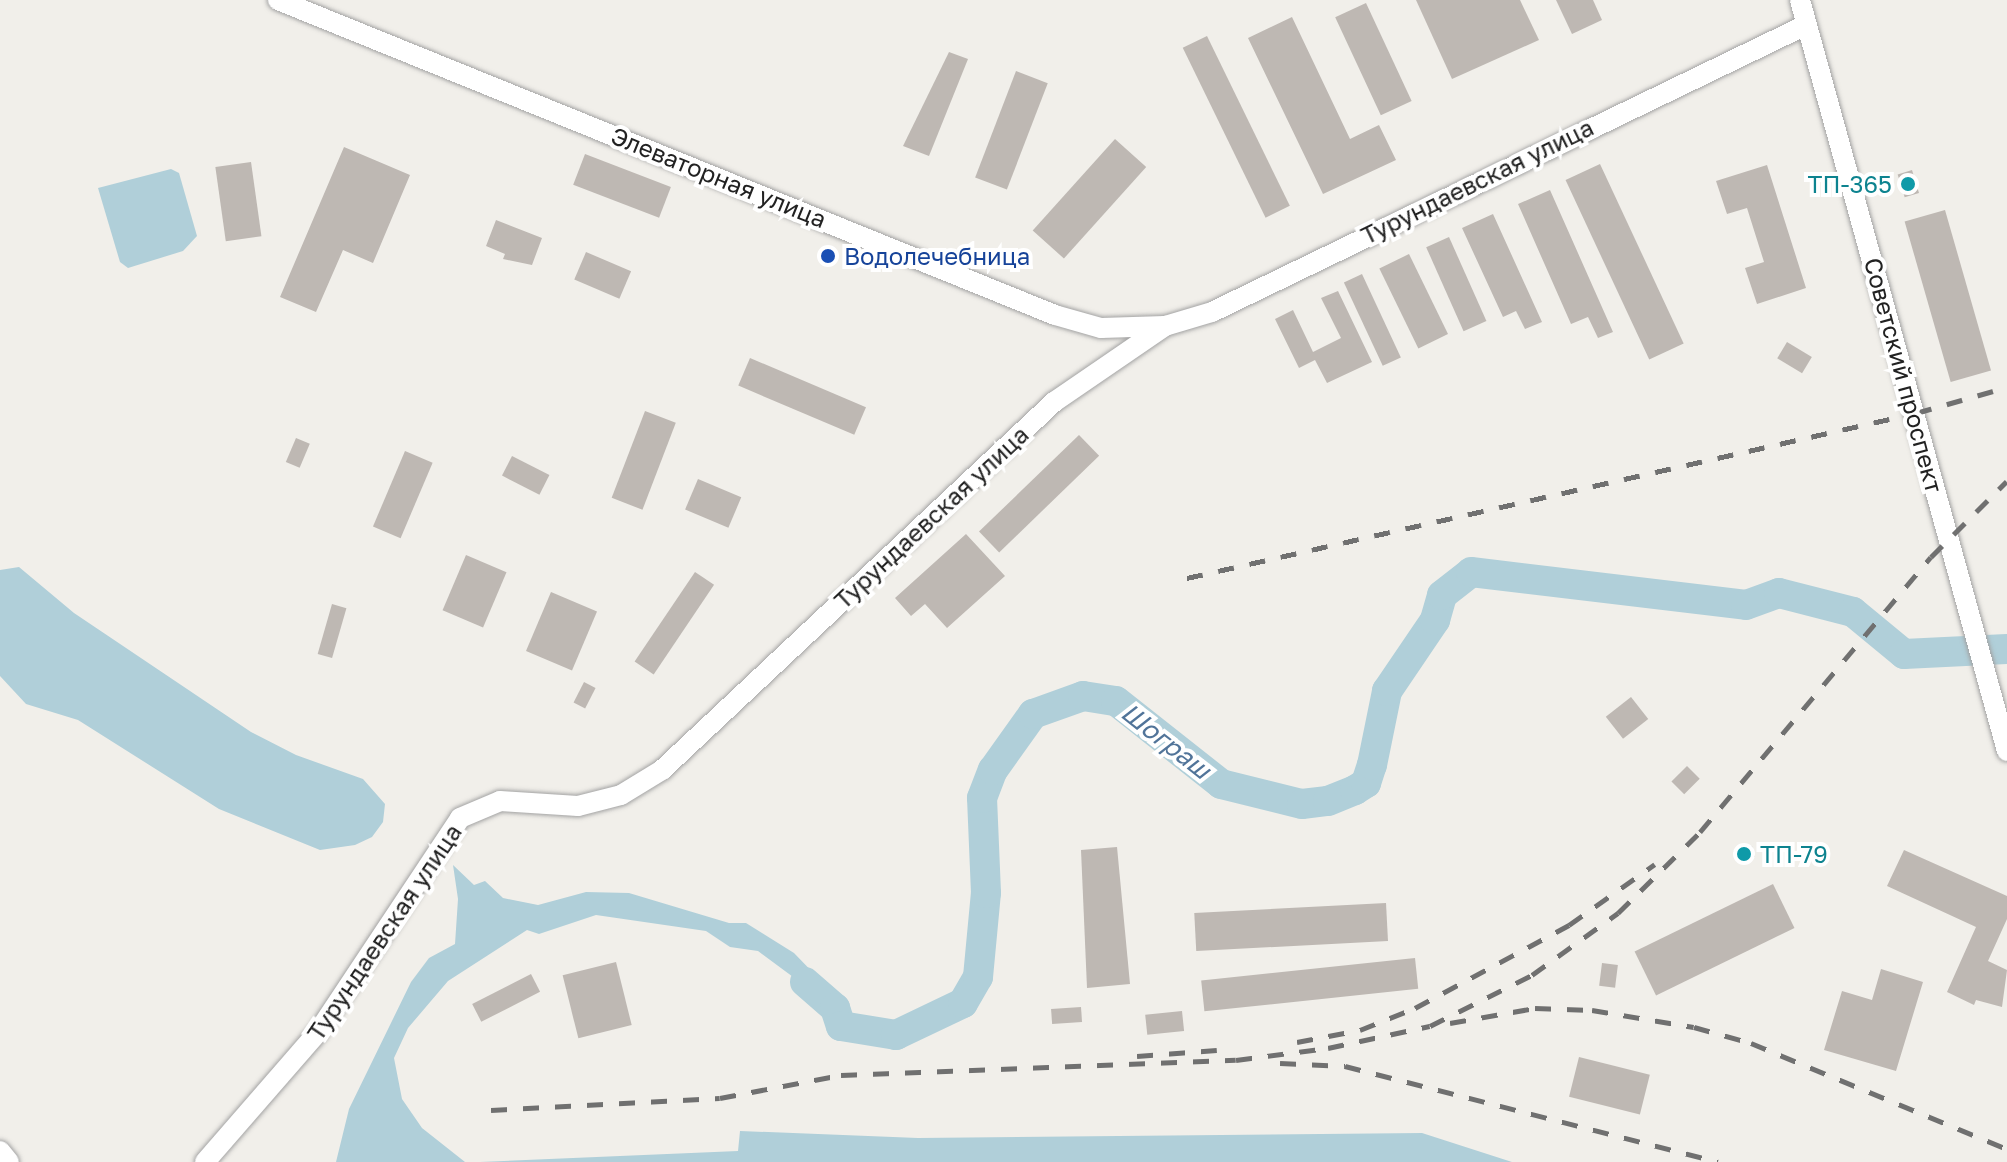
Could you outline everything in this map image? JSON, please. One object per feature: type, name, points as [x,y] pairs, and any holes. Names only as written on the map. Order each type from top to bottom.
[{"type":"street","name":"Элеваторная улица","points":[[278,0],[1055,315],[1101,328],[1165,326]]},
{"type":"street","name":"Советский проспект","points":[[1800,0],[2007,751]]},
{"type":"street","name":"Турундаевская улица","points":[[205,1162],[318,1032],[460,818],[500,801],[578,806],[621,795],[662,770],[1054,402],[1165,326],[1212,312],[1806,25]]},
{"type":"street","points":[[0,1151],[9,1162]]},
{"type":"water","points":[[171,169],[179,173],[197,236],[183,251],[128,268],[120,262],[98,188]]},
{"type":"water","points":[[19,567],[74,613],[251,732],[296,755],[363,779],[385,804],[383,822],[372,837],[355,845],[320,850],[219,809],[78,720],[26,704],[0,676],[0,570]]},
{"type":"water","points":[[453,865],[474,885],[485,881],[503,898],[538,905],[586,892],[629,893],[729,923],[746,923],[794,953],[823,983],[835,1008],[758,951],[730,947],[706,931],[596,915],[539,934],[527,930],[448,981],[408,1028],[394,1058],[402,1099],[422,1128],[465,1162],[336,1162],[349,1109],[411,982],[429,958],[455,944],[458,899]]},
{"type":"water","points":[[740,1131],[918,1138],[1422,1133],[1512,1162],[480,1162],[738,1151]]},
{"type":"building","points":[[1416,0],[1520,0],[1539,40],[1452,79]]},
{"type":"building","points":[[1556,0],[1593,0],[1602,20],[1572,34]]},
{"type":"building","points":[[1366,3],[1412,101],[1381,115],[1335,17]]},
{"type":"building","points":[[1292,17],[1350,139],[1379,125],[1396,160],[1323,194],[1248,38]]},
{"type":"building","points":[[1207,36],[1290,206],[1266,218],[1183,48]]},
{"type":"building","points":[[949,52],[968,59],[929,156],[903,146]]},
{"type":"building","points":[[1016,71],[1048,83],[1007,190],[975,177]]},
{"type":"building","points":[[1115,139],[1146,167],[1064,259],[1033,230]]},
{"type":"building","points":[[344,147],[410,175],[373,263],[343,250],[316,312],[280,297]]},
{"type":"building","points":[[585,154],[671,187],[659,218],[573,185]]},
{"type":"building","points":[[251,162],[261,236],[226,241],[215,167]]},
{"type":"building","points":[[1600,164],[1684,343],[1649,360],[1566,180]]},
{"type":"building","points":[[1767,165],[1806,288],[1757,304],[1745,268],[1764,262],[1747,208],[1727,214],[1716,181]]},
{"type":"building","name":"ТП-365","points":[[1912,170],[1919,193],[1905,197],[1898,174]]},
{"type":"building","points":[[1550,190],[1613,332],[1598,338],[1588,317],[1571,324],[1518,204]]},
{"type":"building","points":[[1945,210],[1991,371],[1951,382],[1905,222]]},
{"type":"building","points":[[1493,214],[1542,322],[1525,329],[1516,311],[1503,317],[1462,228]]},
{"type":"building","points":[[496,220],[542,238],[532,265],[503,259],[505,254],[486,246]]},
{"type":"building","points":[[1449,237],[1486,321],[1464,331],[1426,247]]},
{"type":"building","points":[[586,252],[631,271],[619,299],[574,280]]},
{"type":"building","points":[[1409,254],[1448,334],[1418,348],[1379,268]]},
{"type":"building","points":[[1362,274],[1401,357],[1383,366],[1344,282]]},
{"type":"building","points":[[1338,291],[1372,362],[1327,383],[1315,360],[1299,368],[1275,319],[1293,310],[1313,352],[1341,338],[1321,298]]},
{"type":"building","points":[[1787,342],[1812,357],[1802,373],[1777,358]]},
{"type":"building","points":[[750,358],[866,407],[854,435],[738,386]]},
{"type":"building","points":[[645,411],[676,423],[642,510],[612,498]]},
{"type":"building","points":[[1079,435],[1099,456],[999,552],[979,532]]},
{"type":"building","points":[[296,438],[310,444],[300,468],[286,462]]},
{"type":"building","points":[[405,451],[433,463],[401,538],[373,526]]},
{"type":"building","points":[[512,456],[549,475],[539,495],[502,476]]},
{"type":"building","points":[[698,479],[741,497],[728,528],[685,509]]},
{"type":"building","points":[[966,534],[1005,576],[947,628],[925,604],[911,616],[895,598]]},
{"type":"building","points":[[466,555],[507,572],[483,627],[443,610]]},
{"type":"building","points":[[695,572],[714,585],[654,674],[635,662]]},
{"type":"building","points":[[551,592],[597,612],[572,670],[526,651]]},
{"type":"building","points":[[332,604],[346,608],[332,658],[318,654]]},
{"type":"building","points":[[584,682],[596,688],[585,708],[574,702]]},
{"type":"building","points":[[1631,697],[1648,719],[1623,739],[1606,717]]},
{"type":"building","points":[[1687,766],[1700,779],[1684,794],[1671,782]]},
{"type":"building","name":"ТП-79","points":[[1752,846],[1755,857],[1736,862],[1734,851]]},
{"type":"building","points":[[1117,847],[1130,984],[1087,988],[1081,850]]},
{"type":"building","points":[[1904,850],[2007,896],[2007,919],[1988,961],[2007,970],[2002,1007],[1976,1000],[1974,1005],[1947,992],[1976,927],[1887,886]]},
{"type":"building","points":[[1773,884],[1794,928],[1656,996],[1635,952]]},
{"type":"building","points":[[1386,903],[1388,941],[1196,951],[1194,913]]},
{"type":"building","points":[[1415,958],[1418,989],[1204,1011],[1201,980]]},
{"type":"building","points":[[616,962],[632,1025],[578,1038],[563,975]]},
{"type":"building","points":[[1602,963],[1618,965],[1615,988],[1599,986]]},
{"type":"building","points":[[1881,969],[1923,982],[1896,1071],[1824,1050],[1842,991],[1872,1000]]},
{"type":"building","points":[[531,974],[540,992],[481,1022],[472,1004]]},
{"type":"building","points":[[1081,1007],[1082,1022],[1052,1024],[1051,1009]]},
{"type":"building","points":[[1182,1011],[1184,1031],[1147,1035],[1145,1015]]},
{"type":"building","points":[[1579,1057],[1650,1075],[1640,1114],[1569,1097]]},
{"type":"waterway","name":"Шограш","points":[[805,982],[835,1008],[841,1026],[896,1035],[963,1003],[978,977],[986,893],[982,798],[993,770],[1033,714],[1083,696],[1116,701],[1221,784],[1302,804],[1328,801],[1355,790],[1366,783],[1372,765],[1387,691],[1435,620],[1442,595],[1471,572],[1746,605],[1779,593],[1853,612],[1904,654],[2007,649]]},
{"type":"railway","points":[[1187,578],[1916,413],[2007,387]]},
{"type":"railway","points":[[491,1110],[720,1098],[841,1075],[1236,1060],[1328,1048],[1430,1026],[1532,975],[1618,913],[1700,832],[1931,557],[2007,481]]},
{"type":"railway","points":[[1297,1042],[1360,1030],[1415,1008],[1569,925],[1655,864]]},
{"type":"railway","points":[[1450,1023],[1535,1008],[1592,1010],[1694,1027],[1751,1043],[2007,1149]]},
{"type":"railway","points":[[1137,1056],[1217,1050]]},
{"type":"railway","points":[[1280,1063],[1345,1066],[1718,1162]]},
{"type":"place","name":"ТП-365","points":[[1908,184]]},
{"type":"place","name":"Водолечебница","points":[[828,256]]},
{"type":"place","name":"ТП-79","points":[[1744,854]]}]
